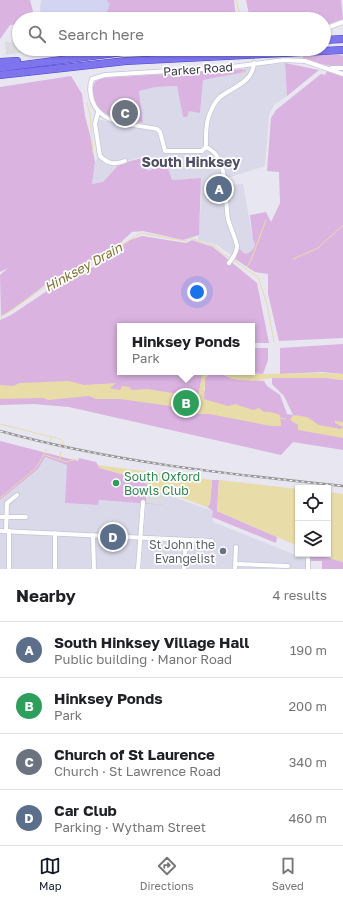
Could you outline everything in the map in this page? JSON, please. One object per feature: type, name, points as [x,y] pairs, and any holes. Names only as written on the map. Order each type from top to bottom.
[{"type":"highway","points":[[331,40],[343,37]]},
{"type":"highway","points":[[331,51],[343,50]]},
{"type":"highway","points":[[331,53],[343,54]]},
{"type":"highway","points":[[0,68],[98,56]]},
{"type":"highway","points":[[0,76],[31,71],[118,62],[234,56]]},
{"type":"highway","points":[[0,62],[50,61]]},
{"type":"street","points":[[331,26],[343,22]]},
{"type":"street","name":"Parker Road","points":[[98,112],[90,94],[89,87],[92,78],[105,75],[228,67],[254,63],[294,60],[327,67],[343,68]]},
{"type":"street","points":[[123,162],[116,164],[108,162],[100,156],[95,124],[98,112],[115,121],[157,129],[160,132],[165,151],[202,151],[206,147],[209,115],[214,105],[220,98],[231,92],[247,79],[254,63]]},
{"type":"street","name":"Parker Road","points":[[327,67],[343,74]]},
{"type":"street","points":[[206,147],[216,155],[225,177],[228,217],[236,245],[231,260]]},
{"type":"street","points":[[9,569],[6,517],[7,503],[17,495]]},
{"type":"street","points":[[138,569],[143,502]]},
{"type":"street","points":[[0,517],[26,517]]},
{"type":"street","points":[[0,531],[212,541]]},
{"type":"street","points":[[55,533],[55,569]]},
{"type":"street","points":[[93,535],[94,569]]},
{"type":"street","points":[[184,569],[186,540]]},
{"type":"street","points":[[236,547],[236,567],[288,566]]},
{"type":"street","points":[[308,559],[308,569]]},
{"type":"shaded area","points":[[0,0],[30,0],[33,12],[12,12],[12,25],[10,25],[0,39]]},
{"type":"shaded area","points":[[41,0],[136,0],[137,12],[41,12]]},
{"type":"shaded area","points":[[107,0],[234,0],[235,12],[107,12],[110,3],[107,2]]},
{"type":"shaded area","points":[[246,0],[341,0],[343,19],[331,23],[331,12],[249,12]]},
{"type":"shaded area","points":[[5,42],[12,43],[12,54],[6,55]]},
{"type":"shaded area","points":[[341,55],[343,56],[343,66],[336,67],[303,60],[303,56]]},
{"type":"shaded area","points":[[285,63],[287,96],[274,105],[269,115],[265,166],[227,178],[231,185],[243,184],[255,244],[251,252],[247,254],[242,252],[240,249],[234,257],[217,245],[198,240],[202,191],[201,178],[172,180],[148,171],[141,157],[119,163],[103,182],[92,184],[95,162],[100,155],[96,120],[141,127],[143,123],[139,91],[156,87],[177,86],[183,117],[189,111],[200,112],[203,80],[244,72],[248,66]]},
{"type":"shaded area","points":[[285,63],[319,70],[287,96]]},
{"type":"shaded area","points":[[246,69],[245,72],[203,80],[200,113],[189,111],[187,117],[183,117],[177,86],[156,87],[139,91],[143,123],[125,120],[105,113],[97,108],[91,93],[95,82],[101,78]]},
{"type":"shaded area","points":[[327,71],[343,77],[343,338],[279,341],[268,294],[268,274],[255,272],[235,259],[236,249],[240,249],[244,253],[249,253],[254,247],[255,244],[253,240],[250,215],[266,212],[271,222],[280,203],[279,172],[267,171],[271,118],[276,110],[321,74],[325,75]]},
{"type":"shaded area","points":[[71,76],[82,94],[85,116],[90,135],[95,162],[92,184],[103,182],[119,164],[142,158],[148,171],[166,163],[172,180],[201,178],[199,235],[183,240],[143,231],[132,232],[118,245],[66,275],[49,282],[12,310],[1,316],[0,275],[8,268],[0,272],[0,87]]},
{"type":"shaded area","points":[[142,236],[186,243],[192,240],[213,247],[257,283],[269,343],[255,343],[255,323],[117,323],[117,375],[202,375],[199,392],[205,391],[205,378],[209,375],[224,375],[233,379],[264,381],[267,386],[280,395],[287,414],[293,415],[284,396],[272,384],[272,378],[327,378],[343,380],[343,450],[293,442],[281,455],[69,407],[34,404],[0,405],[0,320],[11,315],[56,285],[89,270],[130,240]]},
{"type":"shaded area","points":[[343,344],[343,374],[322,372],[280,374],[280,348]]},
{"type":"shaded area","points":[[255,348],[268,348],[268,360],[263,374],[255,373]]},
{"type":"shaded area","points":[[255,373],[343,374],[343,380],[327,378],[272,378],[253,381],[233,379],[224,375],[255,375]]},
{"type":"shaded area","points":[[202,375],[209,375],[205,378],[204,399],[228,406],[235,404],[253,410],[259,408],[264,412],[280,415],[281,426],[271,426],[209,414],[199,414],[170,406],[120,399],[96,399],[89,396],[48,400],[43,398],[0,399],[0,385],[13,386],[20,383],[69,381],[84,385],[116,383],[110,388],[120,390],[122,386],[129,387],[132,390],[148,389],[196,397],[199,392]]},
{"type":"shaded area","points":[[293,415],[307,417],[319,425],[341,429],[343,427],[343,438],[298,430],[298,425],[290,420]]},
{"type":"shaded area","points":[[335,421],[343,422],[343,427],[335,423]]},
{"type":"shaded area","points":[[0,441],[78,461],[79,458],[96,462],[100,468],[139,479],[147,484],[147,486],[164,494],[164,505],[99,500],[98,505],[65,503],[67,465],[45,457],[38,469],[0,500]]},
{"type":"shaded area","points":[[45,457],[67,465],[66,503],[98,505],[99,500],[140,503],[136,569],[0,569],[0,500],[38,469]]},
{"type":"shaded area","points":[[97,465],[212,480],[210,504],[207,507],[155,488],[139,479],[100,468]]},
{"type":"shaded area","points":[[212,480],[219,480],[217,511],[277,537],[276,543],[212,517],[213,511],[207,507],[210,504]]},
{"type":"shaded area","points":[[219,480],[295,489],[295,545],[217,511]]},
{"type":"shaded area","points":[[146,486],[164,494],[164,505],[146,503]]},
{"type":"shaded area","points":[[331,492],[343,494],[343,562],[326,557],[331,557]]},
{"type":"shaded area","points":[[164,494],[213,511],[213,522],[295,555],[295,557],[306,559],[307,569],[141,569],[146,503],[164,505]]},
{"type":"shaded area","points":[[309,557],[326,557],[343,562],[343,569],[322,569],[322,561],[310,561]]},
{"type":"waterway","points":[[236,0],[239,12]]},
{"type":"waterway","points":[[241,77],[244,69]]},
{"type":"waterway","points":[[87,103],[90,114],[93,153]]},
{"type":"waterway","points":[[261,154],[262,159]]},
{"type":"waterway","points":[[247,267],[266,220]]},
{"type":"waterway","points":[[293,259],[318,248],[343,225]]},
{"type":"waterway","name":"Hinksey Drain","points":[[0,318],[49,284],[90,265],[141,233],[186,241],[190,238],[216,247],[222,254],[231,258]]},
{"type":"waterway","name":"Hinksey Drain","points":[[233,260],[258,277],[267,304],[274,342]]},
{"type":"waterway","points":[[280,418],[286,419]]},
{"type":"waterway","points":[[0,424],[60,439],[63,442],[62,445]]},
{"type":"waterway","points":[[50,441],[52,437]]},
{"type":"waterway","points":[[0,498],[36,468],[47,449]]},
{"type":"waterway","points":[[60,459],[61,452]]},
{"type":"waterway","points":[[45,455],[66,462],[77,459]]},
{"type":"railway","points":[[0,431],[85,451],[170,466],[343,486]]},
{"type":"place","name":"Church of St Laurence","points":[[125,113]]},
{"type":"place","name":"South Hinksey Village Hall","points":[[219,189]]},
{"type":"place","name":"Hinksey Ponds","points":[[186,403]]},
{"type":"place","name":"South Oxford Bowls Club","points":[[116,483]]},
{"type":"place","name":"Car Club","points":[[113,537]]},
{"type":"place","name":"St John the Evangelist","points":[[223,551]]},
{"type":"district","name":"South Hinksey","points":[[191,161]]}]
